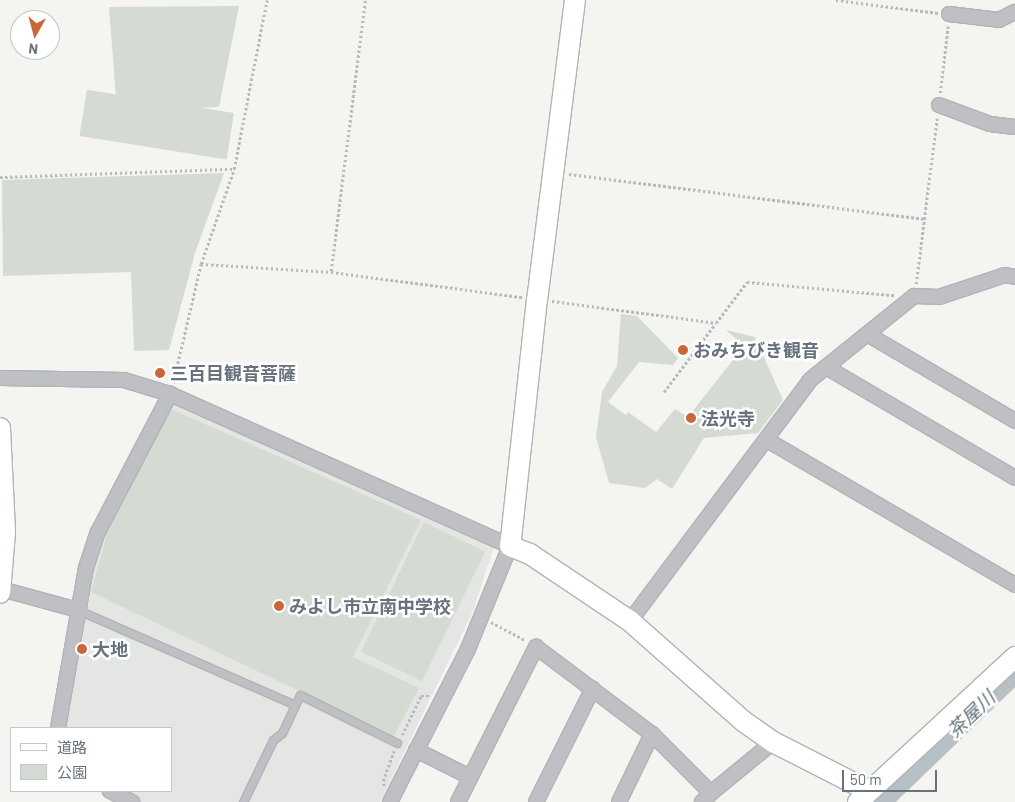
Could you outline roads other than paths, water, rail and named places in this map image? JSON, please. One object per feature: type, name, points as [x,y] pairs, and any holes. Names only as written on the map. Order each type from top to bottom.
[{"type":"street","points":[[388,797],[416,750],[482,617],[510,546],[536,299],[575,0]]},
{"type":"street","points":[[949,14],[999,20],[1015,12]]},
{"type":"street","points":[[938,105],[990,124],[1015,127]]},
{"type":"street","points":[[630,621],[810,380],[914,296],[938,297],[1005,275],[1015,277]]},
{"type":"street","points":[[867,334],[1015,421]]},
{"type":"street","points":[[826,367],[1015,478]]},
{"type":"street","points":[[0,378],[124,380],[170,394],[530,554],[630,621],[743,721],[773,742],[864,797],[1015,657]]},
{"type":"street","points":[[58,727],[78,610],[98,532],[170,394]]},
{"type":"street","points":[[0,428],[5,532],[0,591],[78,610]]},
{"type":"street","points":[[767,440],[1014,581]]},
{"type":"street","points":[[458,802],[536,647],[652,734],[707,798],[773,742]]},
{"type":"street","points":[[536,802],[593,688]]},
{"type":"street","points":[[619,802],[652,734]]},
{"type":"street","points":[[416,750],[470,777]]},
{"type":"street","points":[[112,792],[127,801]]},
{"type":"lane","points":[[78,610],[295,705]]},
{"type":"lane","points":[[243,802],[273,740],[282,734],[300,696],[397,743]]},
{"type":"waterway","name":"茶屋川","points":[[884,798],[1015,672]]},
{"type":"place","name":"おみちびき観音","points":[[683,350]]},
{"type":"place","name":"三百目観音菩薩","points":[[160,373]]},
{"type":"place","name":"法光寺","points":[[691,418]]},
{"type":"place","name":"みよし市立南中学校","points":[[279,606]]},
{"type":"place","name":"大地","points":[[82,649]]}]
